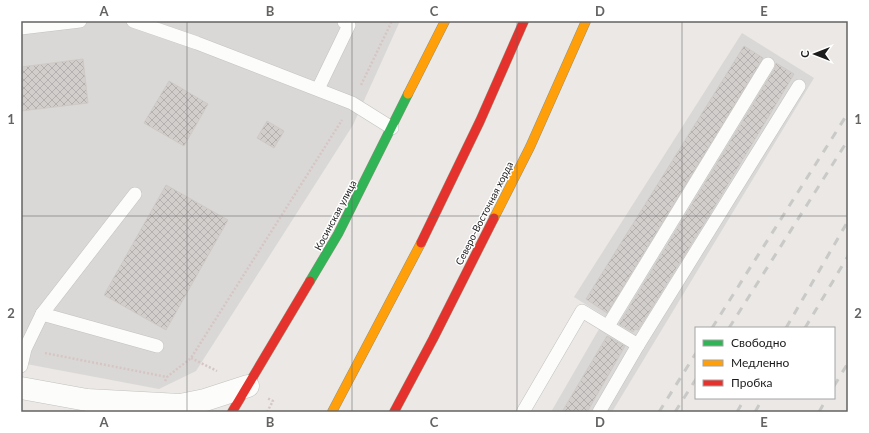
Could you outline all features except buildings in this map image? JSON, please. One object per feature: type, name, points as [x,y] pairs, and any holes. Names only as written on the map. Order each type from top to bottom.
[{"type":"main road","name":"Косинская улица","points":[[232,412],[338,234],[445,21]]},
{"type":"main road","points":[[332,412],[428,230],[503,71],[524,21]]},
{"type":"main road","name":"Северо-Восточная хорда","points":[[394,412],[433,339],[530,147],[586,21]]},
{"type":"street","points":[[21,388],[95,406],[180,405],[205,400],[248,386]]},
{"type":"lane","points":[[21,28],[80,21]]},
{"type":"lane","points":[[133,21],[197,43],[352,103],[392,128]]},
{"type":"lane","points":[[318,89],[348,24],[344,22]]},
{"type":"lane","points":[[608,326],[768,64]]},
{"type":"lane","points":[[599,412],[638,345],[799,86]]},
{"type":"lane","points":[[21,366],[25,350],[42,314],[135,194]]},
{"type":"lane","points":[[523,412],[582,311],[638,345]]},
{"type":"lane","points":[[42,314],[157,346]]},
{"type":"path","points":[[162,386],[167,377],[191,358],[352,103],[392,21]]},
{"type":"path","points":[[25,350],[167,377]]},
{"type":"shaded area","points":[[21,21],[400,21],[353,125],[196,371],[159,389],[21,363]]},
{"type":"shaded area","points":[[159,21],[330,21],[341,28],[316,78]]},
{"type":"shaded area","points":[[742,33],[814,78],[612,412],[551,412],[606,317],[574,297]]},
{"type":"railway","points":[[713,327],[848,113]]},
{"type":"railway","points":[[730,327],[848,140]]},
{"type":"railway","points":[[787,327],[848,221]]},
{"type":"railway","points":[[806,327],[848,256]]},
{"type":"railway","points":[[659,412],[695,355]]},
{"type":"railway","points":[[835,384],[848,363]]},
{"type":"railway","points":[[675,412],[695,381]]},
{"type":"railway","points":[[737,412],[744,399]]},
{"type":"railway","points":[[755,412],[762,399]]},
{"type":"railway","points":[[819,412],[826,399]]},
{"type":"traffic: fast","points":[[310,281],[338,234],[408,94]]},
{"type":"traffic: slow","points":[[408,94],[445,21]]},
{"type":"traffic: slow","points":[[494,218],[530,147],[586,21]]},
{"type":"traffic: slow","points":[[332,412],[421,243]]},
{"type":"traffic: jam","points":[[421,243],[480,121],[524,21]]},
{"type":"traffic: jam","points":[[394,412],[433,339],[494,218]]},
{"type":"traffic: jam","points":[[232,412],[310,281]]}]
